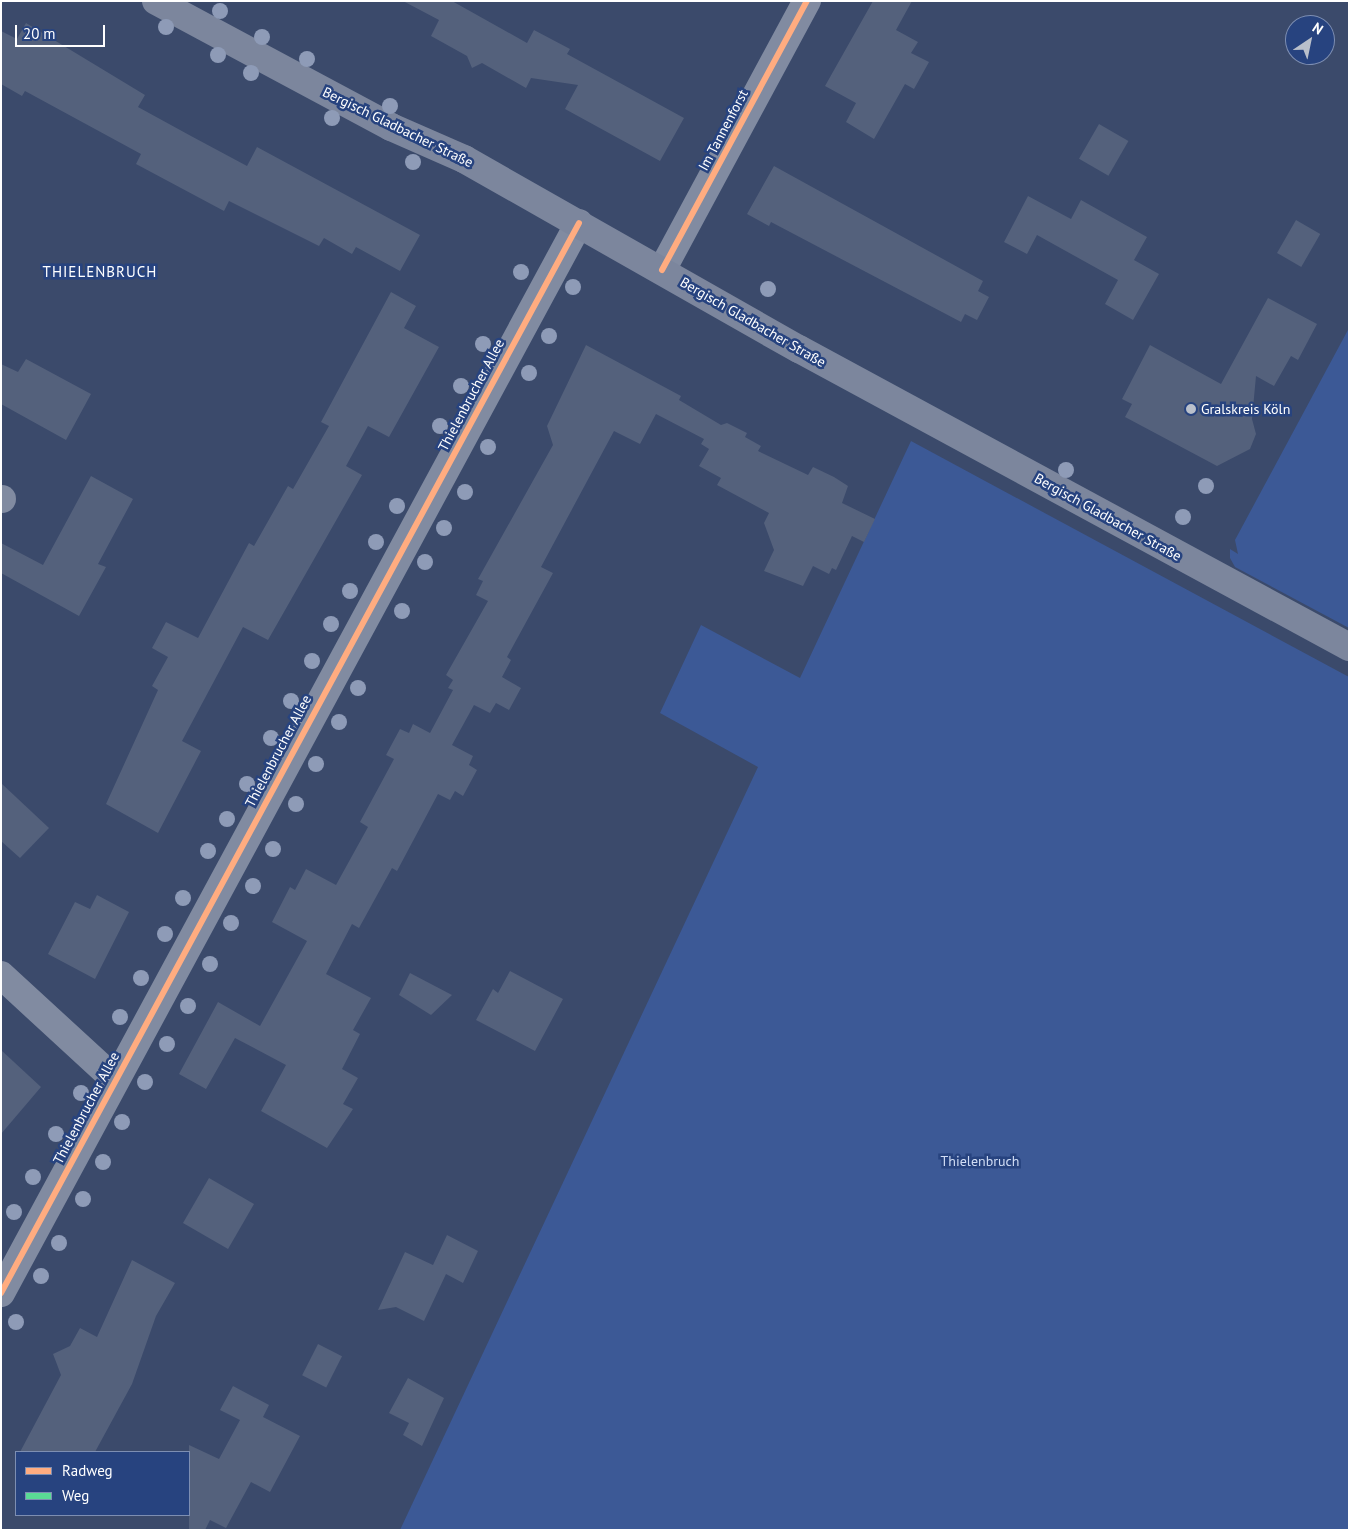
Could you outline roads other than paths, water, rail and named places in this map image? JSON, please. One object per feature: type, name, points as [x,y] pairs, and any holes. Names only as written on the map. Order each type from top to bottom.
[{"type":"main road","name":"Bergisch Gladbacher Straße","points":[[156,1],[391,127],[464,158],[799,349],[1349,647]]},
{"type":"street","name":"Im Tannenforst","points":[[662,270],[806,1]]},
{"type":"street","name":"Thielenbrucher Allee","points":[[1,1293],[579,223]]},
{"type":"street","points":[[1,975],[115,1080]]},
{"type":"place","name":"Gralskreis Köln","points":[[1191,409]]},
{"type":"district","name":"THIELENBRUCH","points":[[100,272]]},
{"type":"park label","name":"Thielenbruch","points":[[980,1161]]}]
